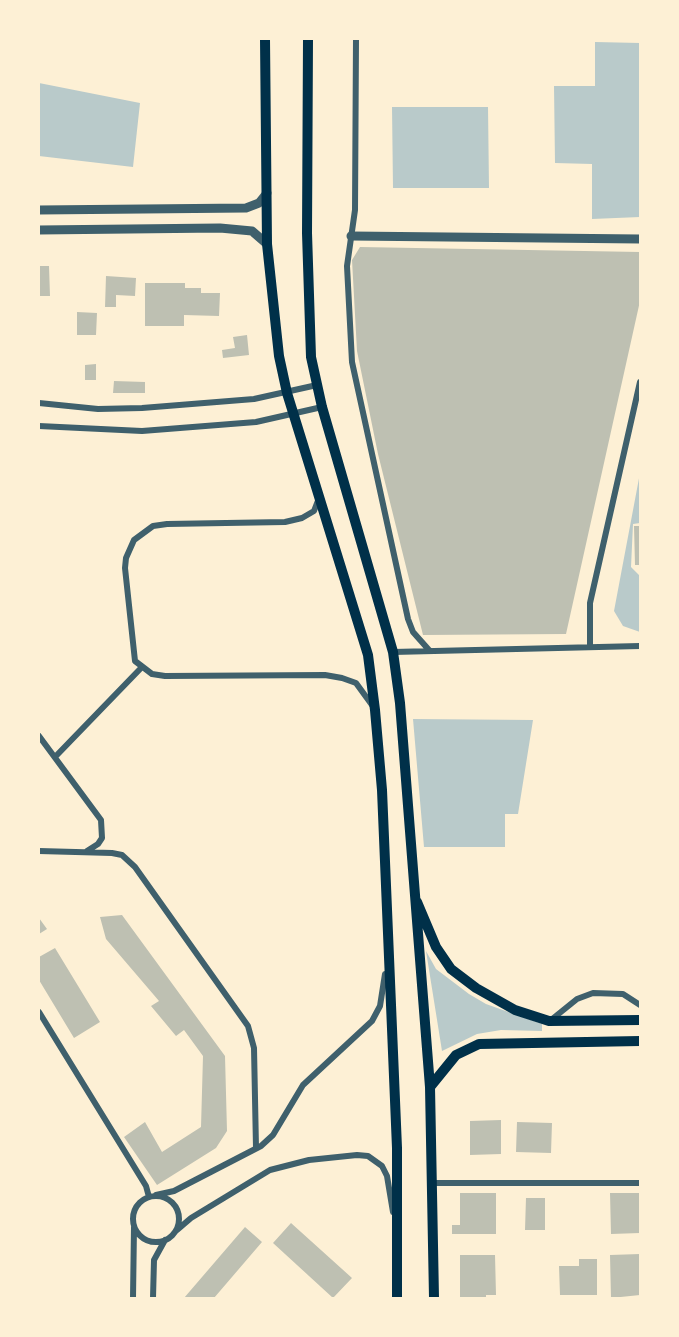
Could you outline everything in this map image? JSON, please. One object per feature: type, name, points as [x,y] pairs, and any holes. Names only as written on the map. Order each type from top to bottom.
[{"type":"main road","points":[[265,39],[267,244],[275,329],[288,393],[368,655],[375,710],[382,790],[397,1148],[397,1298]]},
{"type":"main road","points":[[308,39],[308,304],[311,357],[322,407],[393,652],[400,703],[430,1087],[434,1298]]},
{"type":"main road","points":[[414,893],[436,947],[452,969],[476,988],[515,1010],[549,1021],[640,1020]]},
{"type":"main road","points":[[430,1087],[456,1055],[479,1044],[640,1041]]},
{"type":"street","points":[[356,39],[355,210],[347,295],[355,384],[408,620],[413,632],[429,650]]},
{"type":"street","points":[[39,210],[246,208],[259,203],[267,193]]},
{"type":"street","points":[[39,230],[220,228],[252,231],[267,244]]},
{"type":"street","points":[[351,236],[640,239]]},
{"type":"street","points":[[590,647],[590,603],[640,381]]},
{"type":"street","points":[[39,403],[98,409],[142,408],[254,399],[317,385]]},
{"type":"street","points":[[39,426],[142,431],[256,422],[295,415],[322,407]]},
{"type":"street","points":[[320,495],[314,511],[302,518],[285,522],[167,524],[153,526],[135,540],[126,558],[125,568],[135,661],[142,668],[165,676],[325,675],[342,678],[356,683],[375,710]]},
{"type":"street","points":[[393,652],[640,646]]},
{"type":"street","points":[[55,757],[142,668]]},
{"type":"street","points":[[39,736],[101,820],[103,831],[98,844],[83,852]]},
{"type":"street","points":[[39,851],[112,853],[130,860],[243,1016],[254,1047],[256,1148]]},
{"type":"street","points":[[133,1298],[133,1219],[137,1205],[152,1196],[174,1191],[256,1148],[273,1135],[303,1084],[372,1021],[380,1006],[388,956]]},
{"type":"street","points":[[549,1021],[577,999],[594,993],[623,994],[640,1005]]},
{"type":"street","points":[[39,1012],[152,1196]]},
{"type":"street","points":[[153,1298],[154,1260],[165,1240],[191,1218],[270,1170],[309,1160],[368,1156],[382,1166],[387,1176],[397,1235]]},
{"type":"street","points":[[433,1183],[640,1183]]},
{"type":"street","points":[[152,1196],[164,1197],[176,1207],[179,1214],[177,1230]]},
{"type":"street","points":[[134,1226],[138,1233],[150,1241],[165,1240]]},
{"type":"shaded area","points":[[595,42],[640,43],[640,217],[592,219],[592,164],[555,163],[554,86],[595,86]]},
{"type":"shaded area","points":[[39,83],[140,103],[133,167],[39,156]]},
{"type":"shaded area","points":[[392,107],[488,107],[489,188],[393,188]]},
{"type":"shaded area","points":[[640,473],[640,523],[633,524],[631,567],[640,576],[640,632],[623,626],[614,611]]},
{"type":"shaded area","points":[[413,719],[533,720],[518,814],[505,814],[505,847],[424,847]]},
{"type":"shaded area","points":[[426,951],[436,969],[469,994],[486,1004],[542,1024],[542,1031],[501,1030],[477,1034],[442,1051]]},
{"type":"building","points":[[360,247],[640,252],[640,301],[566,634],[423,635],[378,454],[357,351],[352,260]]},
{"type":"building","points":[[39,266],[49,266],[50,296],[39,296]]},
{"type":"building","points":[[106,276],[136,278],[135,296],[116,295],[116,307],[105,307]]},
{"type":"building","points":[[145,283],[185,283],[185,288],[201,288],[201,293],[220,293],[219,316],[184,315],[184,326],[145,326]]},
{"type":"building","points":[[77,312],[97,313],[96,335],[77,335]]},
{"type":"building","points":[[247,335],[249,355],[223,358],[222,350],[235,348],[233,337]]},
{"type":"building","points":[[96,364],[96,380],[85,380],[85,365]]},
{"type":"building","points":[[114,381],[145,382],[145,393],[113,393]]},
{"type":"building","points":[[634,526],[640,526],[640,565],[635,565]]},
{"type":"building","points":[[122,915],[225,1056],[227,1131],[216,1148],[157,1185],[124,1137],[145,1122],[162,1152],[201,1127],[203,1056],[184,1030],[176,1036],[151,1006],[159,1001],[106,939],[100,917]]},
{"type":"building","points":[[39,918],[47,929],[39,934]]},
{"type":"building","points":[[55,948],[100,1022],[74,1038],[39,980],[39,957]]},
{"type":"building","points":[[501,1120],[501,1154],[470,1155],[470,1121]]},
{"type":"building","points":[[517,1122],[552,1123],[551,1153],[516,1152]]},
{"type":"building","points":[[460,1193],[496,1193],[496,1234],[452,1234],[452,1225],[460,1225]]},
{"type":"building","points":[[610,1193],[640,1193],[640,1233],[611,1234]]},
{"type":"building","points":[[526,1198],[545,1198],[545,1230],[525,1230]]},
{"type":"building","points":[[291,1223],[352,1278],[333,1298],[273,1243]]},
{"type":"building","points":[[245,1227],[262,1242],[214,1298],[184,1298]]},
{"type":"building","points":[[640,1254],[640,1295],[611,1298],[610,1255]]},
{"type":"building","points":[[460,1255],[495,1255],[496,1295],[486,1295],[486,1298],[460,1298]]},
{"type":"building","points":[[579,1259],[597,1259],[597,1295],[560,1295],[559,1266],[579,1266]]}]
